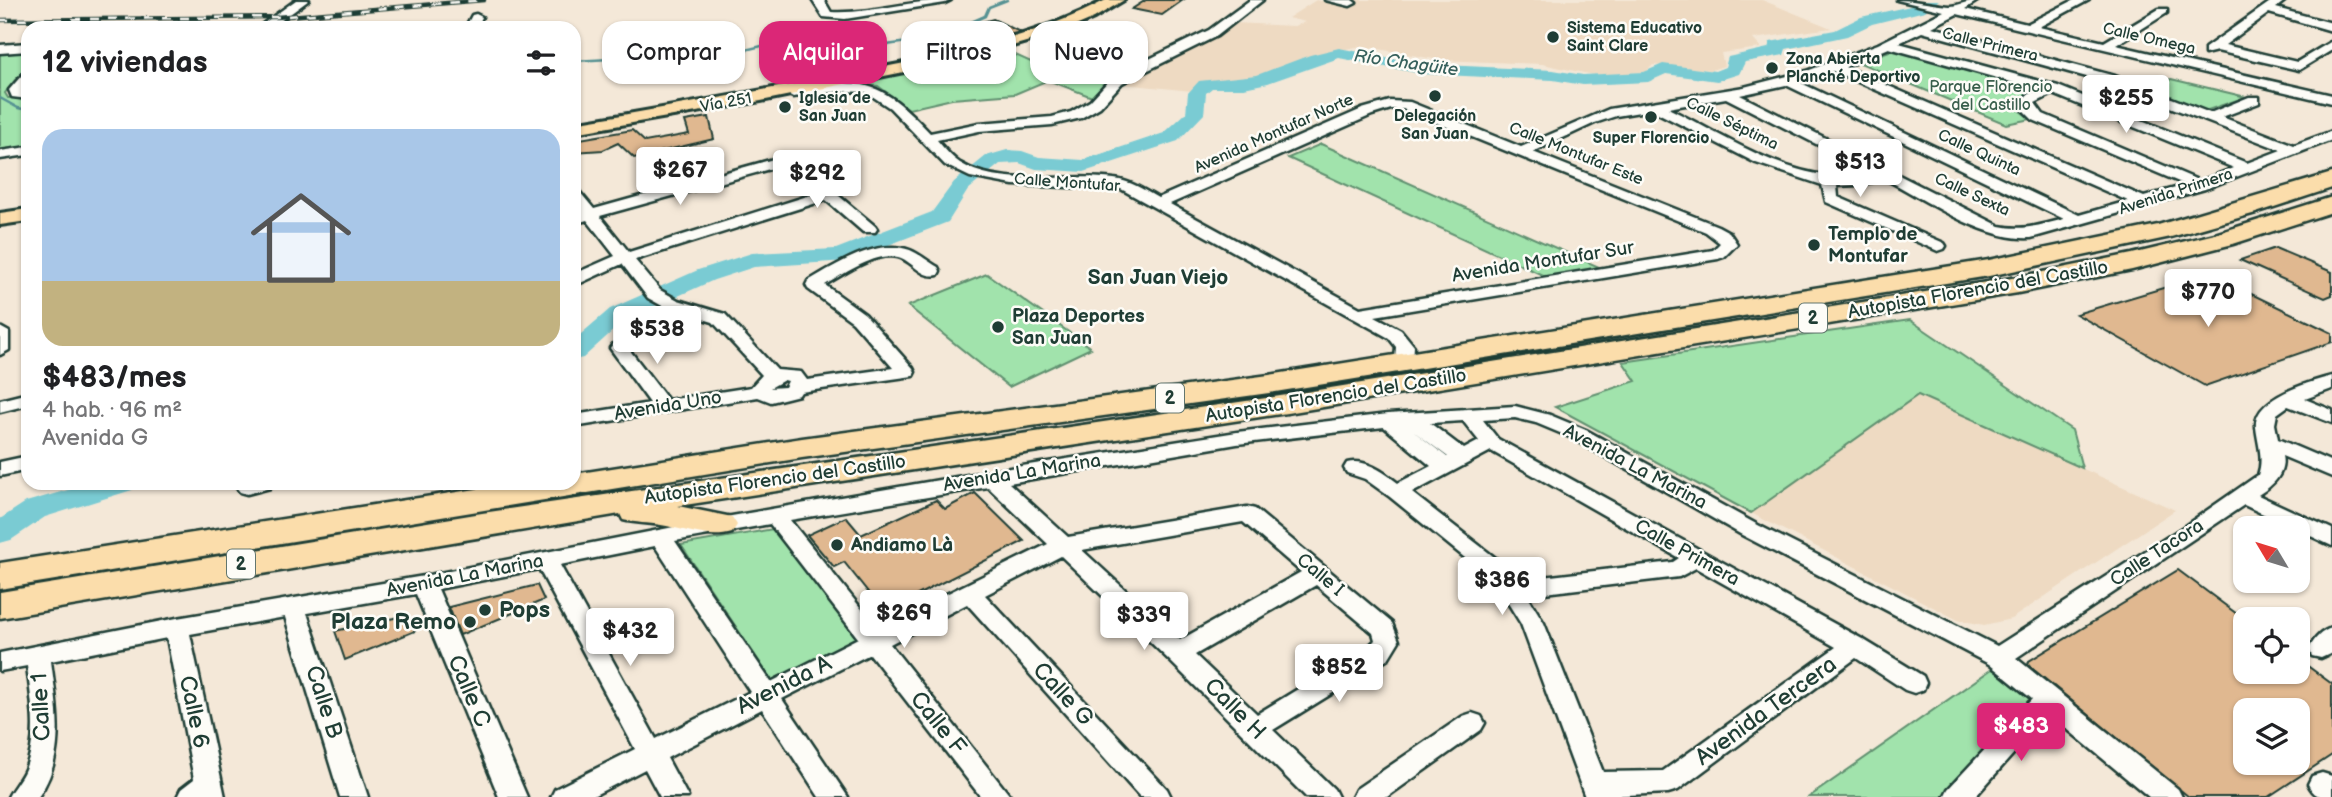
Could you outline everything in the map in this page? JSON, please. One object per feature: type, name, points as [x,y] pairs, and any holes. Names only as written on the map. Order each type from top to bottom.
[{"type":"highway","name":"Autopista Florencio del Castillo","points":[[581,483],[802,448],[1269,384],[1924,279],[2102,247],[2195,225],[2332,180]]},
{"type":"highway","name":"Autopista Florencio del Castillo","points":[[0,605],[482,524],[1287,404],[2018,285],[2132,262],[2224,239],[2332,204]]},
{"type":"highway","points":[[1237,438],[1236,430],[1287,404]]},
{"type":"highway","name":"Autopista Florencio del Castillo","points":[[0,576],[539,490]]},
{"type":"highway","points":[[482,524],[544,522],[657,511],[688,521],[720,525]]},
{"type":"main road","name":"Vía 251","points":[[581,127],[706,107],[1017,43],[1090,15],[1117,0]]},
{"type":"main road","points":[[0,219],[21,216]]},
{"type":"street","points":[[272,21],[303,0]]},
{"type":"street","points":[[818,0],[827,15],[845,16],[945,0]]},
{"type":"street","points":[[927,138],[972,128],[1052,121],[1076,115],[1095,104],[1117,80],[1213,33],[1257,0]]},
{"type":"street","points":[[1331,0],[1350,3]]},
{"type":"street","name":"Calle Omega","points":[[1903,0],[1955,10],[2332,102]]},
{"type":"street","points":[[1523,151],[1590,120],[1614,112],[1787,81],[1833,66],[1921,29],[1973,0]]},
{"type":"street","points":[[2028,28],[2083,0]]},
{"type":"street","points":[[2188,66],[2280,0]]},
{"type":"street","points":[[277,17],[316,1]]},
{"type":"street","points":[[2268,9],[2332,27]]},
{"type":"street","points":[[2106,46],[2163,11]]},
{"type":"street","name":"Calle Primera","points":[[1921,29],[2078,68],[2295,150]]},
{"type":"street","points":[[1887,44],[2053,89],[2248,168]]},
{"type":"street","points":[[2216,47],[2299,66],[2332,45]]},
{"type":"street","points":[[0,49],[21,48]]},
{"type":"street","points":[[1833,66],[2145,203]]},
{"type":"street","name":"Calle Quinta","points":[[1787,81],[2080,220]]},
{"type":"street","name":"Calle Montufar","points":[[706,107],[832,87],[864,86],[884,94],[948,162],[971,172],[1055,183],[1113,183],[1126,186],[1361,313],[1402,340],[1405,346],[1404,361]]},
{"type":"street","points":[[2053,89],[2032,98],[2028,103],[2038,117],[2200,186]]},
{"type":"street","name":"Calle Sexta","points":[[1726,93],[1995,229],[2016,234]]},
{"type":"street","points":[[2211,117],[2254,100]]},
{"type":"street","name":"Calle Montufar Este","points":[[1405,105],[1712,229],[1723,235],[1729,244]]},
{"type":"street","name":"Avenida Montufar Norte","points":[[1159,204],[1367,112],[1405,105]]},
{"type":"street","name":"Calle Séptima","points":[[1654,106],[1781,168],[1804,177],[1829,182]]},
{"type":"street","name":"Avenida Primera","points":[[2016,234],[2031,233],[2200,186],[2332,135]]},
{"type":"street","points":[[0,155],[21,152]]},
{"type":"street","points":[[581,217],[777,162],[797,168],[869,229]]},
{"type":"street","points":[[1887,174],[1858,181],[1829,182],[1831,199],[1938,246]]},
{"type":"street","points":[[581,277],[599,267],[826,195]]},
{"type":"street","points":[[581,202],[657,297],[719,318],[767,384]]},
{"type":"street","name":"Avenida Montufar Sur","points":[[1361,313],[1718,254],[1729,244]]},
{"type":"street","name":"Avenida Uno","points":[[581,420],[664,408],[767,384],[779,396],[797,387],[906,372],[859,318],[814,285],[837,271],[883,253],[903,253],[932,271]]},
{"type":"street","points":[[0,332],[0,350]]},
{"type":"street","points":[[619,348],[664,408]]},
{"type":"street","name":"Calle Tacora","points":[[1998,657],[2244,497],[2267,479],[2273,462],[2264,424],[2268,412],[2276,404],[2332,382]]},
{"type":"street","points":[[2290,400],[2332,418]]},
{"type":"street","points":[[0,406],[21,401]]},
{"type":"street","name":"Avenida La Marina","points":[[0,662],[177,627],[424,584],[720,525],[992,478],[1237,438],[1388,420],[1515,412],[1543,419],[1580,434],[1750,530],[1998,657],[2168,797]]},
{"type":"street","name":"Calle Primera","points":[[1468,415],[1491,443],[1855,646],[1914,683]]},
{"type":"street","points":[[1411,419],[1453,461]]},
{"type":"street","points":[[1388,420],[1453,461]]},
{"type":"street","points":[[1397,492],[1491,443]]},
{"type":"street","points":[[2270,443],[2332,470]]},
{"type":"street","points":[[0,470],[21,465]]},
{"type":"street","points":[[1354,468],[1372,474],[1397,492],[1494,569],[1511,589],[1532,623],[1596,791]]},
{"type":"street","name":"Calle H","points":[[992,478],[1178,653],[1324,797]]},
{"type":"street","points":[[2244,497],[2332,538]]},
{"type":"street","name":"Avenida A","points":[[565,797],[1062,546],[1247,514]]},
{"type":"street","name":"Calle I","points":[[1247,514],[1384,629],[1387,641],[1379,652],[1254,729]]},
{"type":"street","name":"Calle F","points":[[775,516],[997,797]]},
{"type":"street","points":[[661,537],[835,797]]},
{"type":"street","points":[[1511,589],[1679,569],[1694,558]]},
{"type":"street","points":[[547,560],[674,797]]},
{"type":"street","points":[[1178,653],[1318,573]]},
{"type":"street","name":"Calle C","points":[[424,584],[513,797]]},
{"type":"street","name":"Calle G","points":[[969,592],[1157,797]]},
{"type":"street","name":"Calle B","points":[[294,608],[354,797]]},
{"type":"street","name":"Calle 6","points":[[177,627],[204,792]]},
{"type":"street","name":"Avenida Tercera","points":[[1596,791],[1668,782],[1855,646]]},
{"type":"street","name":"Calle 1","points":[[19,796],[41,763],[46,729],[38,654]]},
{"type":"street","points":[[1958,797],[2049,697]]},
{"type":"street","points":[[1366,797],[1472,723]]},
{"type":"shaded area","name":"Sistema Educativo Saint Clare","points":[[1316,0],[1345,5],[1358,0],[1762,0],[1831,28],[1753,39],[1761,48],[1721,53],[1724,66],[1711,70],[1653,65],[1646,72],[1594,75],[1542,64],[1439,60],[1362,46],[1313,55],[1246,80],[1208,82],[1192,91],[1123,84],[1148,84],[1148,72],[1192,50],[1234,23],[1294,26],[1305,22],[1288,18]]},
{"type":"shaded area","points":[[1918,395],[2175,510],[2011,619],[1984,625],[1958,620],[1751,513]]},
{"type":"green space","name":"Parque Florencio del Castillo","points":[[1895,49],[2037,88],[2017,102],[2016,108],[2031,119],[2006,124],[1858,62]]},
{"type":"green space","points":[[21,52],[21,76],[5,93],[8,98],[21,97],[21,148],[0,152],[0,54]]},
{"type":"green space","points":[[1016,55],[1030,62],[1030,84],[1039,84],[1015,94],[952,99],[909,109],[878,86],[851,84],[887,84],[887,77],[901,74],[901,84],[1016,84]]},
{"type":"green space","points":[[2171,79],[2246,97],[2205,111],[2143,87]]},
{"type":"green space","points":[[1058,84],[1106,84],[1092,97]]},
{"type":"green space","points":[[1321,144],[1608,271],[1551,279],[1288,158]]},
{"type":"green space","name":"Plaza Deportes San Juan","points":[[987,274],[1091,348],[1009,387],[908,306]]},
{"type":"green space","points":[[1910,320],[2072,430],[2082,468],[1918,395],[1751,513],[1555,407],[1636,381],[1623,362]]},
{"type":"green space","points":[[773,529],[858,640],[773,682],[681,545]]},
{"type":"green space","points":[[1992,669],[2040,698],[1948,797],[1809,797]]},
{"type":"building","points":[[1146,0],[1183,0],[1162,15],[1132,9]]},
{"type":"building","points":[[709,117],[714,139],[634,158],[618,143],[603,150],[581,152],[581,139],[632,130],[645,142],[689,134],[685,121]]},
{"type":"building","points":[[2275,248],[2332,272],[2332,295],[2325,298],[2240,260]]},
{"type":"building","points":[[2210,274],[2332,333],[2332,342],[2205,386],[2076,314]]},
{"type":"building","points":[[975,493],[1024,541],[884,612],[844,562],[834,567],[807,535],[846,517],[861,535],[936,500],[945,509]]},
{"type":"building","points":[[2178,570],[2233,611],[2233,684],[2310,684],[2310,668],[2332,684],[2332,755],[2310,769],[2310,698],[2233,698],[2233,775],[2302,775],[2268,797],[2189,797],[2028,665],[2029,661]]},
{"type":"building","name":"Plaza Remo","points":[[537,585],[544,600],[460,635],[449,607]]},
{"type":"building","points":[[408,615],[415,631],[345,660],[335,631]]},
{"type":"waterway","points":[[581,61],[737,52],[811,34],[844,38],[866,48],[935,38],[985,16],[989,7],[1007,0]]},
{"type":"waterway","name":"Río Chagüite","points":[[581,347],[618,314],[706,275],[752,260],[839,256],[940,217],[961,186],[993,160],[1007,156],[1022,157],[1036,163],[1084,166],[1171,137],[1195,114],[1196,96],[1205,84],[1244,83],[1273,76],[1316,58],[1339,53],[1422,69],[1553,75],[1583,80],[1648,77],[1663,69],[1717,76],[1733,70],[1734,61],[1739,59],[1778,51],[1776,46],[1841,33],[1867,20],[1920,8],[1931,0]]},
{"type":"waterway","points":[[0,98],[21,109]]},
{"type":"waterway","name":"Río Chagüite","points":[[0,533],[36,509],[101,490]]},
{"type":"railway","points":[[0,20],[277,17],[484,0]]},
{"type":"place","name":"Sistema Educativo Saint Clare","points":[[1553,37]]},
{"type":"place","name":"Zona Abierta Planché Deportivo","points":[[1772,68]]},
{"type":"place","name":"Delegación San Juan","points":[[1435,96]]},
{"type":"place","name":"Iglesia de San Juan","points":[[785,107]]},
{"type":"place","name":"Super Florencio","points":[[1651,117]]},
{"type":"place","name":"Templo de Montufar","points":[[1814,245]]},
{"type":"place","name":"Plaza Deportes San Juan","points":[[998,327]]},
{"type":"place","name":"Andiamo Là","points":[[837,545]]},
{"type":"place","name":"Pops","points":[[485,610]]},
{"type":"place","name":"Plaza Remo","points":[[470,622]]},
{"type":"district","name":"San Juan Viejo","points":[[1158,277]]}]
